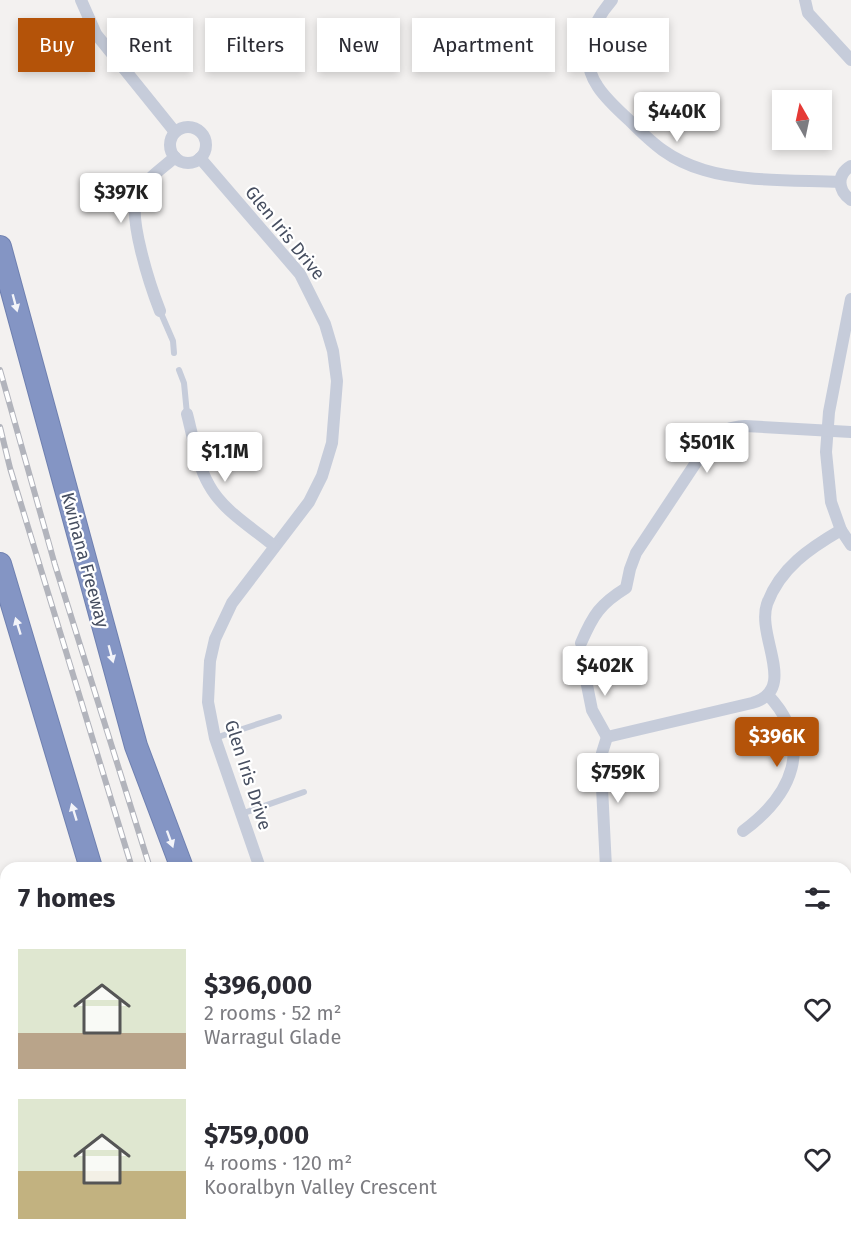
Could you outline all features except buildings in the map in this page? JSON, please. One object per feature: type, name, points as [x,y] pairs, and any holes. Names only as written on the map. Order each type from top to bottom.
[{"type":"highway","name":"Kwinana Freeway","points":[[0,247],[136,746],[180,862]]},
{"type":"highway","points":[[0,564],[89,862]]},
{"type":"street","points":[[81,0],[96,34],[176,132]]},
{"type":"street","points":[[612,0],[591,30],[588,62],[592,76],[612,103],[655,146],[682,163],[722,174],[840,182]]},
{"type":"street","points":[[805,0],[808,13],[851,60]]},
{"type":"street","points":[[189,127],[201,133],[206,146],[200,158],[187,163],[175,157],[171,152],[170,144],[176,132],[189,127]]},
{"type":"street","points":[[160,311],[148,279],[134,203],[143,186],[175,157]]},
{"type":"street","name":"Glen Iris Drive","points":[[200,158],[300,274],[325,324],[333,351],[337,381],[336,414],[328,459],[309,502],[232,603],[215,639],[210,661],[208,702],[215,738],[258,862]]},
{"type":"street","points":[[851,166],[842,175],[840,182],[844,195],[851,200]]},
{"type":"street","points":[[851,299],[827,431],[826,452],[831,502],[841,530],[851,544]]},
{"type":"street","points":[[187,414],[204,476],[209,486],[224,504],[274,546]]},
{"type":"street","points":[[581,643],[600,608],[607,600],[626,588],[636,553],[711,440],[720,432],[730,427],[745,426],[851,432]]},
{"type":"street","points":[[607,737],[761,701],[768,696],[776,679],[765,628],[768,603],[789,567],[813,547],[841,530]]},
{"type":"street","points":[[583,665],[592,710],[607,737],[601,767],[606,862]]},
{"type":"street","points":[[743,831],[764,816],[792,771],[794,758],[787,720],[780,708],[768,696]]},
{"type":"lane","points":[[160,311],[173,341],[174,353]]},
{"type":"lane","points":[[178,370],[184,383],[187,414]]},
{"type":"lane","points":[[215,738],[279,717]]},
{"type":"lane","points":[[241,814],[304,792]]},
{"type":"railway","points":[[0,370],[55,565],[148,862]]},
{"type":"railway","points":[[0,427],[10,468],[130,862]]}]
